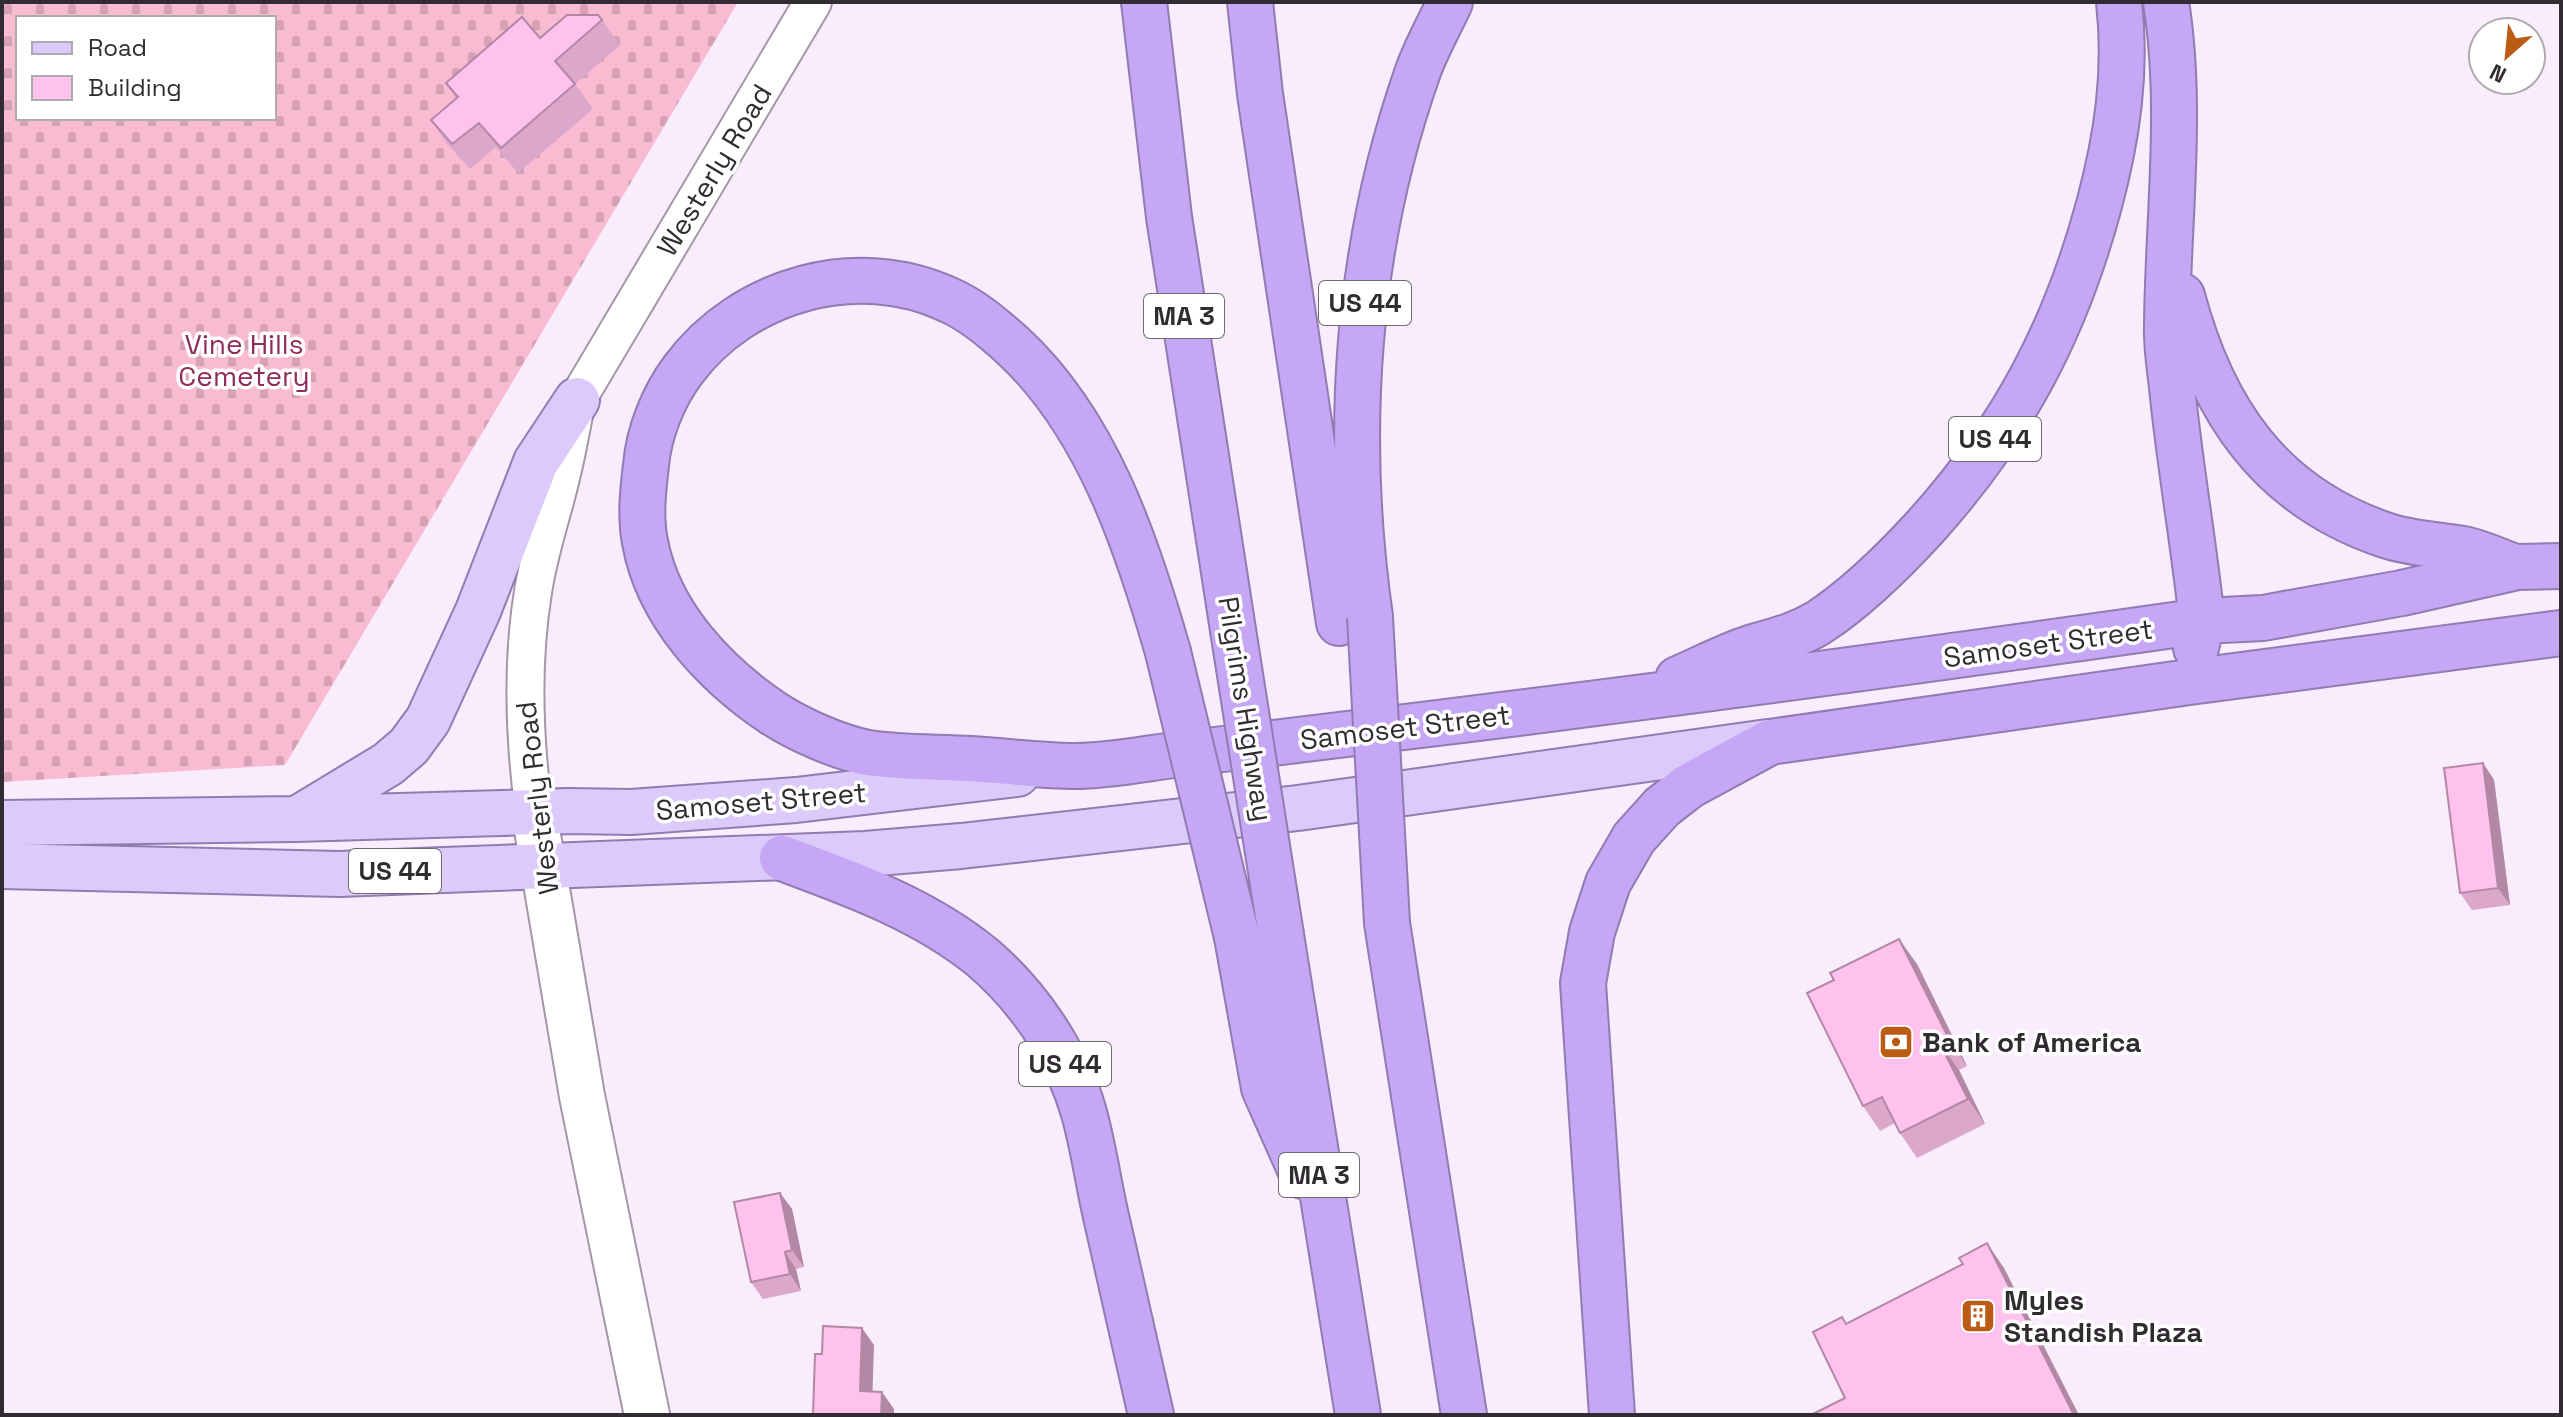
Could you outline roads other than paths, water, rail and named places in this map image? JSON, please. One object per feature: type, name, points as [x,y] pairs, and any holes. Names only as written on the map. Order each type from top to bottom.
[{"type":"highway","name":"Pilgrims Highway","points":[[1144,2],[1169,217],[1358,1415]]},
{"type":"highway","points":[[1250,2],[1260,94],[1354,620]]},
{"type":"highway","name":"US 44","points":[[1450,2],[1417,72],[1388,170],[1368,270],[1361,338],[1354,620],[1387,923],[1464,1415]]},
{"type":"highway","name":"US 44","points":[[1627,700],[1748,649],[1787,638],[1817,623],[1901,553],[1977,465],[2042,363],[2062,319],[2093,227],[2119,120],[2123,66],[2119,2]]},
{"type":"highway","points":[[2166,2],[2172,63],[2173,127],[2171,256],[2166,327],[2202,621],[2189,682]]},
{"type":"highway","points":[[2171,256],[2191,330],[2210,379],[2227,410],[2274,470],[2304,494],[2352,523],[2418,544],[2465,549],[2517,567]]},
{"type":"highway","points":[[1079,766],[866,753],[795,728],[748,696],[709,661],[677,620],[657,580],[645,543],[642,493],[648,447],[660,411],[682,371],[734,320],[792,291],[823,283],[887,282],[951,300],[1015,348],[1041,377],[1071,419],[1101,469],[1148,584],[1168,652],[1237,937],[1264,1088],[1328,1235]]},
{"type":"highway","name":"Samoset Street","points":[[1079,766],[1820,676],[2202,621],[2263,618],[2402,593],[2517,567],[2561,566]]},
{"type":"highway","name":"Samoset Street","points":[[1770,742],[2561,633]]},
{"type":"highway","points":[[1612,1415],[1583,983],[1592,932],[1608,883],[1634,838],[1662,807],[1689,786],[1770,742]]},
{"type":"highway","name":"US 44","points":[[782,858],[891,900],[954,936],[983,958],[1041,1022],[1063,1059],[1083,1112],[1151,1415]]},
{"type":"main road","points":[[296,819],[388,764],[409,746],[428,720],[478,611],[536,462],[577,400]]},
{"type":"main road","name":"Samoset Street","points":[[2,866],[339,874],[782,858],[961,846],[1283,809],[1770,742]]},
{"type":"main road","name":"Samoset Street","points":[[2,823],[631,812],[796,800],[1079,766]]},
{"type":"street","name":"Westerly Road","points":[[647,1415],[582,1096],[534,812],[525,727],[527,637],[546,527],[562,475],[577,400],[813,2]]},
{"type":"place","name":"Bank of America","points":[[1896,1042]]},
{"type":"place","name":"Myles Standish Plaza","points":[[1978,1316]]},
{"type":"park label","name":"Vine Hills Cemetery","points":[[244,360]]}]
